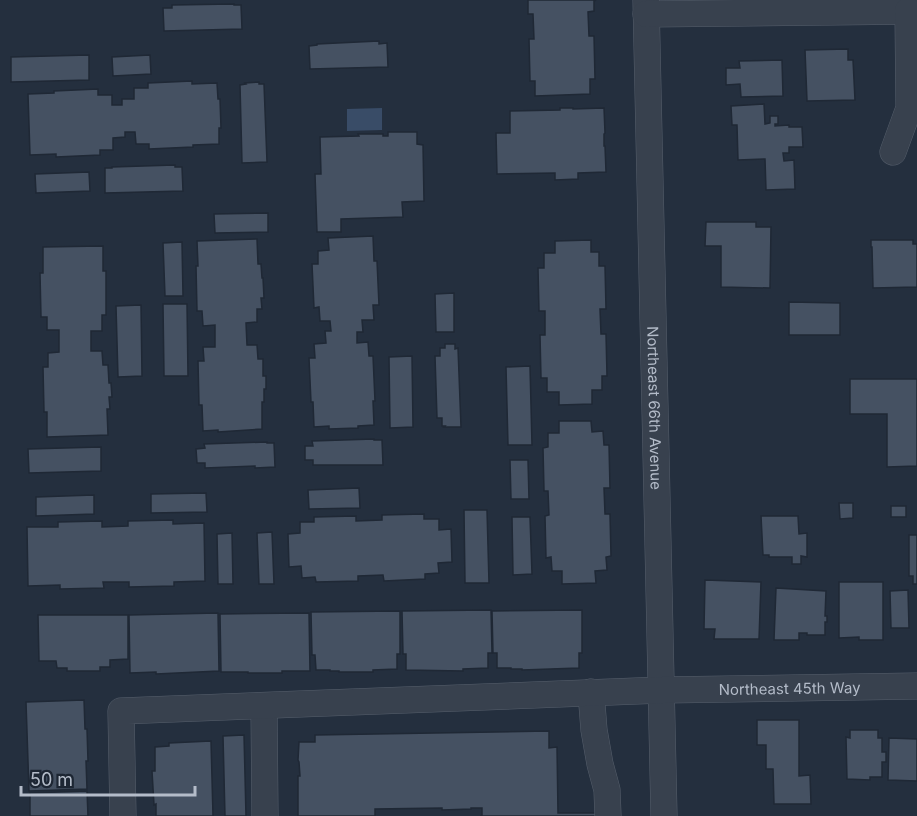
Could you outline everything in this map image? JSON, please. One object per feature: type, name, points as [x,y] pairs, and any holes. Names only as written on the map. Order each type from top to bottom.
[{"type":"street","points":[[646,7],[913,11],[909,108],[893,152]]},
{"type":"street","name":"Northeast 66th Avenue","points":[[646,7],[664,816]]},
{"type":"street","name":"Northeast 45th Way","points":[[123,816],[121,711],[591,692],[917,686]]},
{"type":"street","points":[[591,692],[594,730],[607,790],[608,816]]},
{"type":"street","points":[[264,706],[265,816]]},
{"type":"water","points":[[382,108],[382,130],[347,131],[347,109]]},
{"type":"building","points":[[528,0],[596,0],[594,11],[588,12],[589,36],[594,36],[595,79],[590,79],[590,94],[535,96],[535,81],[530,81],[529,39],[534,39],[533,14],[528,14]]},
{"type":"building","points":[[172,5],[241,5],[242,29],[164,31],[163,8],[172,8]]},
{"type":"building","points":[[379,41],[379,44],[387,43],[388,67],[310,69],[309,46]]},
{"type":"building","points":[[848,49],[848,60],[853,60],[855,100],[807,101],[805,50]]},
{"type":"building","points":[[89,55],[89,80],[11,82],[11,57]]},
{"type":"building","points":[[150,55],[151,74],[113,76],[112,57]]},
{"type":"building","points":[[782,60],[783,96],[741,97],[740,84],[726,85],[726,68],[740,68],[739,61]]},
{"type":"building","points":[[192,81],[192,84],[217,83],[221,128],[219,128],[219,144],[149,149],[149,144],[136,144],[135,132],[125,132],[125,137],[113,138],[113,150],[100,150],[100,155],[56,157],[56,154],[30,155],[28,94],[98,89],[98,95],[112,95],[112,105],[122,105],[122,99],[134,99],[134,88],[148,88],[148,83]]},
{"type":"building","points":[[259,82],[259,84],[264,84],[267,162],[242,163],[240,85]]},
{"type":"building","points":[[764,104],[765,124],[770,123],[770,116],[778,116],[778,124],[775,126],[802,127],[803,147],[789,147],[789,153],[783,153],[784,161],[794,160],[795,189],[766,190],[765,159],[738,160],[737,125],[732,125],[731,106]]},
{"type":"building","points":[[560,108],[604,108],[606,172],[578,173],[578,179],[555,180],[555,173],[497,174],[496,133],[510,133],[510,111],[560,110]]},
{"type":"building","points":[[388,132],[417,132],[417,144],[423,145],[424,201],[402,202],[403,217],[341,219],[341,232],[317,232],[315,174],[321,174],[320,137],[359,136],[358,134],[388,136]]},
{"type":"building","points":[[175,165],[175,167],[182,167],[183,191],[105,193],[105,168]]},
{"type":"building","points":[[89,172],[90,191],[36,193],[35,174]]},
{"type":"building","points":[[268,213],[268,232],[215,233],[214,214]]},
{"type":"building","points":[[706,222],[756,222],[756,227],[771,227],[770,288],[721,287],[721,246],[705,246]]},
{"type":"building","points":[[373,236],[374,261],[377,261],[379,305],[373,305],[374,320],[362,320],[363,332],[357,332],[357,343],[368,342],[369,356],[373,356],[374,425],[329,429],[329,426],[314,427],[309,358],[315,358],[314,344],[326,343],[325,331],[331,331],[330,321],[320,321],[319,307],[314,308],[312,264],[318,264],[318,251],[329,250],[328,238]]},
{"type":"building","points":[[257,239],[258,264],[261,264],[264,298],[261,298],[262,309],[257,309],[257,322],[246,323],[247,345],[257,345],[258,359],[263,359],[263,376],[266,376],[264,402],[262,402],[262,429],[203,431],[202,405],[199,405],[198,361],[204,361],[203,347],[215,347],[215,325],[203,326],[202,311],[197,311],[197,241]]},
{"type":"building","points":[[591,240],[591,252],[599,252],[599,266],[605,266],[606,309],[600,309],[601,334],[606,334],[607,376],[602,376],[602,390],[592,390],[592,404],[559,405],[559,392],[547,392],[547,378],[541,378],[540,335],[545,335],[545,311],[539,311],[538,268],[544,268],[544,253],[555,253],[555,241]]},
{"type":"building","points":[[871,240],[913,240],[913,244],[917,244],[917,287],[873,288]]},
{"type":"building","points":[[182,242],[183,296],[165,296],[163,243]]},
{"type":"building","points":[[103,246],[103,271],[106,271],[106,315],[102,315],[102,331],[91,331],[91,351],[102,351],[103,365],[108,365],[112,397],[109,397],[110,409],[107,409],[108,435],[47,437],[43,367],[48,367],[48,353],[59,352],[59,330],[47,330],[47,317],[41,317],[40,273],[43,273],[43,247]]},
{"type":"building","points":[[454,293],[454,332],[436,332],[435,294]]},
{"type":"building","points":[[789,302],[840,303],[840,335],[789,335]]},
{"type":"building","points":[[163,304],[187,304],[188,376],[164,376]]},
{"type":"building","points":[[141,305],[142,376],[118,377],[116,306]]},
{"type":"building","points":[[445,344],[455,344],[455,349],[458,348],[461,427],[444,427],[442,418],[437,418],[435,356],[440,356],[440,348],[445,348]]},
{"type":"building","points":[[412,356],[413,427],[390,428],[389,357]]},
{"type":"building","points":[[530,366],[532,445],[508,445],[506,367]]},
{"type":"building","points":[[850,379],[917,379],[917,466],[887,467],[887,414],[850,414]]},
{"type":"building","points":[[559,421],[591,421],[592,432],[603,431],[604,445],[609,445],[610,488],[604,488],[605,514],[610,514],[611,556],[606,557],[607,570],[595,571],[596,583],[562,584],[562,571],[552,571],[551,557],[546,558],[545,516],[549,515],[548,491],[544,491],[543,448],[548,447],[548,433],[559,433]]},
{"type":"building","points":[[382,440],[383,465],[313,465],[313,460],[305,460],[305,446],[313,446],[312,441]]},
{"type":"building","points":[[274,443],[275,467],[205,468],[205,463],[197,463],[196,449],[205,448],[204,444]]},
{"type":"building","points":[[101,447],[101,471],[29,473],[28,449]]},
{"type":"building","points":[[510,460],[528,460],[529,499],[511,499]]},
{"type":"building","points":[[359,488],[360,508],[309,509],[308,490]]},
{"type":"building","points":[[206,493],[207,512],[151,513],[151,494]]},
{"type":"building","points":[[94,495],[94,514],[36,516],[36,497]]},
{"type":"building","points":[[839,503],[853,503],[853,518],[840,519]]},
{"type":"building","points":[[891,506],[906,506],[906,517],[891,517]]},
{"type":"building","points":[[464,510],[487,510],[489,583],[465,583]]},
{"type":"building","points":[[424,514],[424,519],[439,519],[439,530],[451,529],[452,562],[438,563],[439,573],[425,574],[425,579],[384,581],[383,575],[358,576],[358,581],[316,582],[315,577],[302,578],[301,566],[289,567],[288,534],[300,533],[300,522],[314,522],[314,517],[356,516],[356,521],[382,520],[382,515]]},
{"type":"building","points":[[761,516],[798,516],[799,534],[807,533],[807,557],[801,556],[801,564],[792,564],[792,557],[763,555]]},
{"type":"building","points":[[512,517],[530,517],[532,574],[513,575]]},
{"type":"building","points":[[173,520],[173,524],[204,523],[205,581],[174,582],[174,586],[129,587],[129,582],[103,582],[104,588],[60,589],[60,585],[28,586],[27,527],[58,527],[58,522],[102,521],[102,527],[128,526],[128,521]]},
{"type":"building","points":[[272,532],[274,584],[259,584],[257,533]]},
{"type":"building","points":[[232,533],[233,584],[218,584],[217,534]]},
{"type":"building","points":[[909,535],[917,535],[917,584],[913,584],[913,576],[909,576]]},
{"type":"building","points":[[705,580],[761,582],[759,639],[714,639],[715,629],[704,629]]},
{"type":"building","points":[[839,582],[883,582],[883,640],[859,640],[859,637],[839,638]]},
{"type":"building","points":[[776,588],[826,591],[825,635],[799,633],[799,640],[774,640]]},
{"type":"building","points":[[908,590],[909,628],[891,628],[890,591]]},
{"type":"building","points":[[491,610],[492,653],[488,653],[488,668],[463,669],[463,671],[406,670],[406,654],[403,654],[402,611]]},
{"type":"building","points":[[582,610],[582,653],[579,653],[579,668],[522,670],[497,668],[497,653],[493,653],[492,611]]},
{"type":"building","points":[[400,611],[400,654],[397,654],[397,669],[373,670],[373,672],[316,670],[315,655],[312,655],[311,612]]},
{"type":"building","points":[[218,613],[219,671],[130,673],[129,615]]},
{"type":"building","points":[[309,613],[310,671],[221,672],[220,614]]},
{"type":"building","points":[[38,615],[128,615],[128,659],[110,660],[110,667],[100,667],[100,671],[67,671],[67,668],[57,668],[56,661],[39,661]]},
{"type":"building","points":[[84,700],[85,729],[87,729],[87,789],[29,791],[26,702]]},
{"type":"building","points":[[757,720],[799,720],[799,776],[810,775],[811,804],[774,804],[773,769],[766,769],[766,745],[757,745]]},
{"type":"building","points":[[850,730],[878,730],[878,738],[882,738],[882,752],[886,752],[886,762],[882,762],[882,777],[870,777],[870,780],[847,779],[846,737],[850,738]]},
{"type":"building","points":[[549,731],[549,748],[557,747],[558,813],[597,813],[597,816],[482,816],[482,808],[442,810],[442,808],[375,809],[375,816],[298,816],[299,742],[315,742],[315,735]]},
{"type":"building","points":[[244,735],[246,816],[225,816],[223,736]]},
{"type":"building","points":[[889,738],[917,739],[917,781],[888,780]]},
{"type":"building","points":[[211,741],[213,816],[156,816],[152,771],[155,771],[155,747],[169,746],[169,743]]},
{"type":"building","points":[[87,791],[88,816],[30,816],[30,793]]}]
